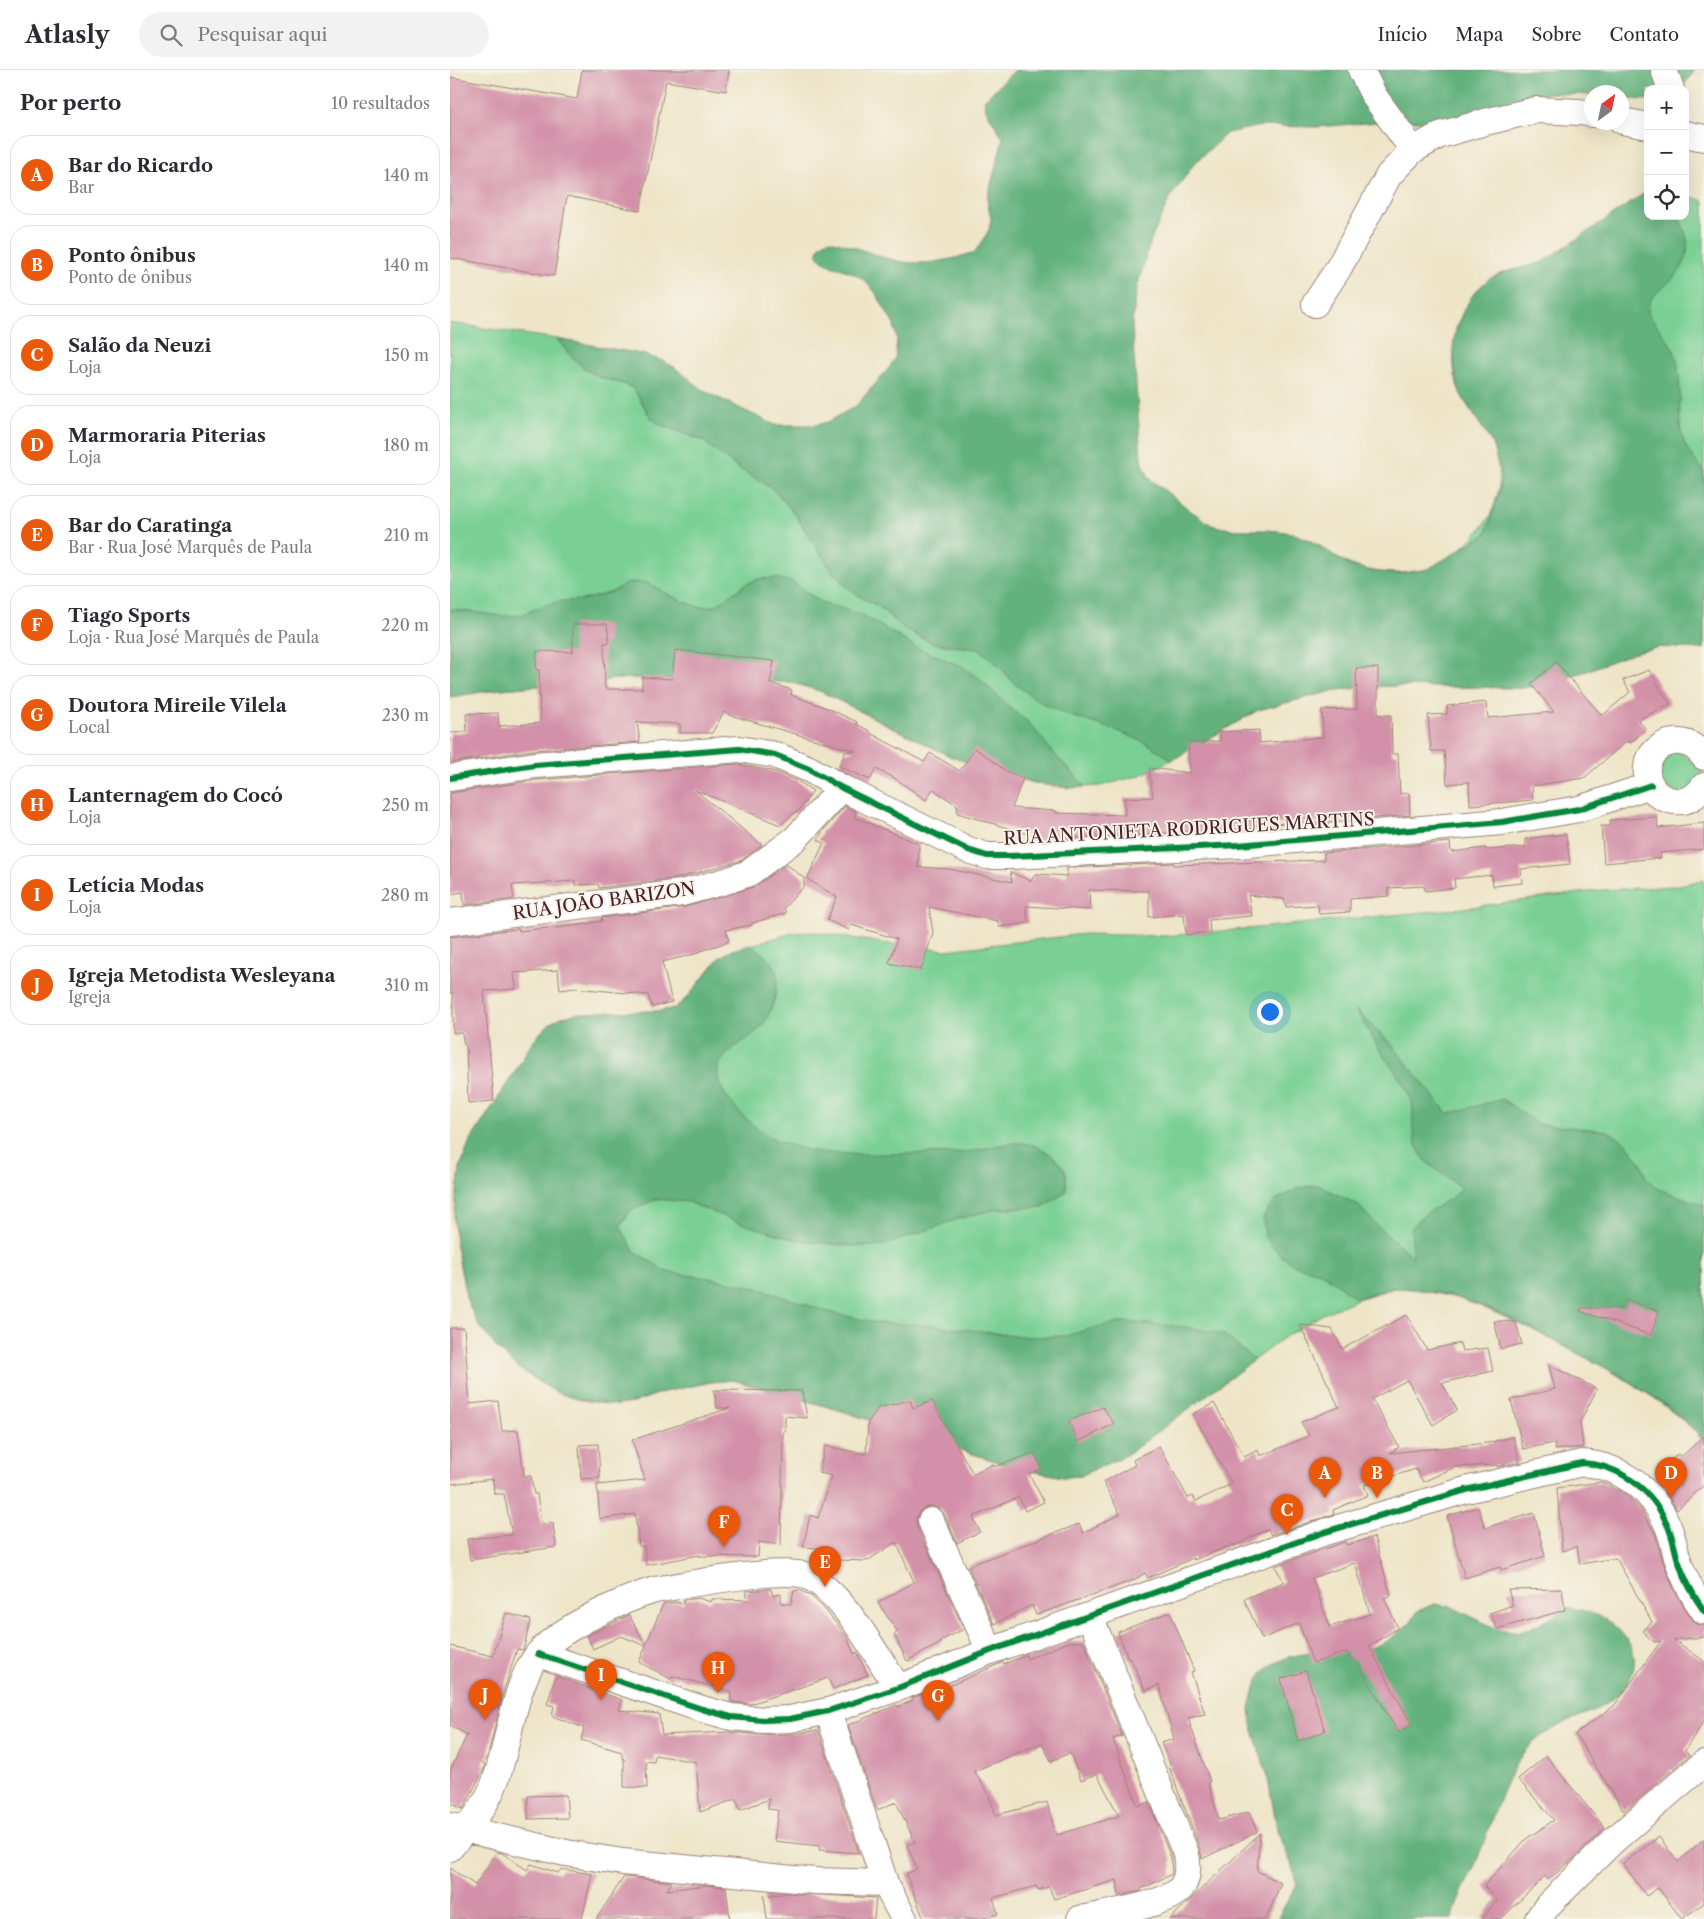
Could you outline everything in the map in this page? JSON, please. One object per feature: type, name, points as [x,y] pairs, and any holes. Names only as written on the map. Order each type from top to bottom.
[{"type":"street","points":[[1361,70],[1374,96],[1413,150]]},
{"type":"street","points":[[1664,70],[1670,85]]},
{"type":"street","points":[[1315,304],[1338,268],[1388,175],[1413,150],[1440,135],[1536,110],[1584,113]]},
{"type":"street","points":[[1629,122],[1644,125]]},
{"type":"street","points":[[1689,135],[1704,138]]},
{"type":"street","points":[[1704,757],[1690,744],[1680,741],[1664,744],[1656,750],[1648,764],[1648,775],[1651,785],[1660,796],[1674,801],[1688,800],[1694,797],[1704,786]]},
{"type":"street","name":"RUA ANTONIETA RODRIGUES MARTINS","points":[[450,778],[535,765],[739,749],[774,755],[809,769],[842,788],[968,850],[987,856],[1238,845],[1502,822],[1578,809],[1651,785]]},
{"type":"street","name":"RUA JOÃO BARIZON","points":[[450,922],[682,893],[726,881],[749,873],[795,839],[842,788]]},
{"type":"street","points":[[538,1654],[702,1710],[731,1717],[764,1720],[790,1719],[828,1711],[898,1688],[990,1651],[1325,1532],[1466,1490],[1582,1463],[1594,1464],[1615,1470],[1635,1482],[1654,1502],[1667,1524],[1687,1584],[1704,1611]]},
{"type":"street","points":[[931,1521],[990,1651]]},
{"type":"street","points":[[455,1834],[484,1804],[495,1783],[524,1678],[538,1654],[560,1635],[640,1594],[655,1590],[760,1575],[794,1573],[808,1576],[825,1587],[848,1613],[898,1688]]},
{"type":"street","points":[[1080,1919],[1160,1901],[1176,1893],[1182,1887],[1188,1865],[1186,1854],[1090,1616]]},
{"type":"street","points":[[828,1711],[885,1883],[904,1919]]},
{"type":"street","points":[[1538,1919],[1548,1906],[1614,1840],[1704,1763]]},
{"type":"street","points":[[455,1834],[623,1862],[814,1881],[885,1883]]},
{"type":"green space","points":[[1015,70],[1695,70],[1684,85],[1644,85],[1644,100],[1629,99],[1629,85],[1584,85],[1584,95],[1549,93],[1441,123],[1404,120],[1317,127],[1261,126],[1227,133],[1194,164],[1170,198],[1151,240],[1137,287],[1132,325],[1141,458],[1149,478],[1213,526],[1237,530],[1267,530],[1292,533],[1317,544],[1347,564],[1371,571],[1396,574],[1428,569],[1486,534],[1500,487],[1499,469],[1492,443],[1460,393],[1455,371],[1453,347],[1456,329],[1464,310],[1474,293],[1489,279],[1506,272],[1543,262],[1644,194],[1644,220],[1680,220],[1686,234],[1686,259],[1677,274],[1653,296],[1648,313],[1669,341],[1675,354],[1678,364],[1682,437],[1693,458],[1704,471],[1704,649],[1661,647],[1639,651],[1556,682],[1522,688],[1386,686],[1336,690],[1258,710],[1172,760],[1148,744],[1118,731],[1065,714],[1040,702],[1015,684],[997,664],[978,648],[934,643],[905,629],[877,605],[862,598],[845,585],[834,574],[794,513],[770,487],[738,468],[702,440],[661,425],[651,418],[634,389],[599,377],[584,368],[557,339],[642,354],[663,361],[674,367],[706,392],[775,425],[816,425],[828,422],[856,406],[889,368],[895,359],[897,339],[894,325],[875,292],[864,280],[853,273],[825,263],[818,255],[819,247],[829,240],[875,255],[913,263],[940,261],[975,252],[989,230],[991,218],[987,200],[1003,138],[986,110],[984,100]]},
{"type":"green space","points":[[1644,194],[1644,220],[1689,220],[1689,195],[1704,201],[1704,649],[1661,647],[1639,651],[1587,671],[1522,688],[1386,686],[1336,690],[1258,710],[1172,760],[1138,776],[1100,786],[1068,788],[1033,783],[952,757],[820,691],[789,682],[629,678],[501,689],[450,697],[450,323],[557,339],[584,368],[599,377],[634,389],[651,418],[661,425],[702,440],[738,468],[770,487],[794,513],[822,556],[862,598],[877,605],[905,629],[921,638],[948,646],[978,648],[1171,495],[1197,517],[1214,526],[1232,530],[1281,531],[1298,535],[1347,563],[1365,569],[1388,573],[1421,571],[1449,558],[1467,544],[1482,527],[1493,509],[1499,484],[1499,466],[1492,442],[1464,400],[1457,384],[1454,351],[1457,328],[1465,308],[1473,296],[1489,280],[1502,273],[1532,267],[1553,256]]},
{"type":"green space","points":[[777,578],[792,582],[824,604],[866,617],[917,648],[961,666],[980,679],[1010,708],[1028,722],[1057,757],[1086,787],[1068,788],[1033,783],[952,757],[820,691],[789,682],[629,678],[501,689],[450,697],[450,609],[503,616],[521,615],[545,605],[562,601],[583,600],[612,592],[627,583],[645,582],[682,601],[700,607],[715,606],[746,584],[758,579]]},
{"type":"green space","points":[[1674,748],[1702,769],[1702,775],[1683,796],[1654,780],[1653,774]]},
{"type":"green space","points":[[1704,880],[1704,1442],[1694,1429],[1654,1398],[1606,1368],[1541,1334],[1480,1306],[1457,1298],[1415,1289],[1395,1288],[1357,1299],[1323,1314],[1283,1338],[1128,1454],[1080,1476],[1064,1477],[1016,1468],[839,1410],[733,1380],[711,1382],[663,1392],[632,1403],[616,1405],[576,1399],[556,1392],[517,1367],[497,1348],[477,1323],[467,1300],[456,1246],[454,1218],[460,1168],[469,1143],[532,1042],[549,1024],[575,1013],[660,1011],[675,1008],[688,997],[719,958],[730,951],[792,933],[816,932],[888,944],[946,950],[1084,934],[1164,936],[1465,908],[1603,890],[1674,886]]},
{"type":"green space","points":[[752,944],[774,966],[777,981],[774,999],[768,1017],[763,1024],[721,1061],[718,1071],[720,1083],[725,1094],[744,1116],[765,1134],[803,1149],[834,1153],[954,1153],[1008,1144],[1029,1144],[1045,1151],[1061,1164],[1066,1173],[1066,1192],[1043,1207],[997,1209],[961,1218],[882,1246],[850,1246],[797,1240],[743,1224],[688,1202],[656,1199],[630,1211],[620,1226],[634,1251],[667,1272],[715,1279],[761,1289],[825,1311],[877,1323],[928,1325],[1029,1337],[1066,1336],[1096,1327],[1124,1322],[1185,1327],[1223,1334],[1254,1360],[1128,1454],[1080,1476],[1064,1477],[1016,1468],[839,1410],[733,1380],[711,1382],[663,1392],[632,1403],[616,1405],[576,1399],[556,1392],[517,1367],[497,1348],[477,1323],[467,1300],[456,1246],[454,1218],[460,1168],[469,1143],[532,1042],[549,1024],[561,1017],[597,1012],[660,1011],[675,1008],[688,997],[719,958],[730,951]]},
{"type":"green space","points":[[1356,1010],[1392,1045],[1448,1114],[1502,1099],[1538,1124],[1608,1131],[1625,1142],[1641,1163],[1646,1178],[1658,1189],[1704,1205],[1704,1442],[1676,1413],[1642,1389],[1515,1320],[1469,1302],[1418,1290],[1388,1289],[1357,1299],[1321,1272],[1297,1266],[1280,1255],[1265,1237],[1263,1217],[1276,1200],[1299,1188],[1318,1185],[1358,1205],[1377,1226],[1413,1257],[1411,1230],[1418,1219],[1451,1198],[1461,1188],[1423,1158],[1415,1141],[1411,1099]]},
{"type":"green space","points":[[1434,1604],[1452,1607],[1497,1629],[1521,1632],[1549,1619],[1568,1607],[1596,1615],[1618,1629],[1630,1645],[1634,1655],[1632,1675],[1621,1692],[1613,1699],[1595,1710],[1552,1730],[1539,1738],[1524,1752],[1503,1790],[1477,1860],[1457,1904],[1453,1919],[1277,1919],[1297,1885],[1292,1866],[1277,1828],[1267,1774],[1253,1731],[1250,1709],[1255,1687],[1262,1673],[1273,1664],[1288,1657],[1321,1651],[1361,1652],[1387,1641],[1409,1624],[1418,1611]]},
{"type":"building","points":[[582,70],[729,70],[726,91],[666,81],[640,211],[567,196],[554,276],[450,258],[450,77],[577,99]]},
{"type":"building","points":[[573,624],[607,624],[609,643],[604,643],[605,689],[642,689],[642,677],[672,679],[675,650],[774,661],[770,683],[792,690],[791,695],[827,708],[857,722],[856,724],[870,731],[870,733],[924,762],[930,753],[960,771],[975,748],[1006,771],[1023,778],[1012,808],[1056,811],[1056,813],[1125,815],[1124,798],[1153,797],[1149,768],[1190,773],[1188,743],[1220,741],[1220,732],[1259,730],[1260,743],[1323,737],[1322,710],[1357,709],[1356,668],[1378,668],[1378,715],[1391,715],[1392,754],[1398,754],[1400,794],[1409,793],[1410,815],[1305,824],[1305,822],[1256,825],[1257,828],[1028,840],[1028,834],[957,813],[958,806],[933,789],[926,800],[896,779],[876,769],[870,780],[839,766],[844,752],[855,751],[724,712],[712,733],[680,733],[680,724],[637,722],[640,742],[534,750],[450,763],[450,733],[467,732],[466,714],[498,713],[499,726],[540,723],[539,670],[536,670],[537,651],[573,652]]},
{"type":"building","points":[[1556,662],[1602,716],[1630,692],[1623,680],[1649,670],[1670,704],[1638,720],[1646,729],[1630,743],[1627,741],[1584,778],[1532,786],[1533,800],[1470,805],[1469,782],[1447,784],[1444,751],[1431,751],[1428,715],[1447,714],[1447,706],[1486,702],[1488,718],[1554,712],[1531,684]]},
{"type":"building","points":[[738,764],[776,772],[798,781],[813,791],[797,813],[795,812],[780,825],[695,790],[762,845],[742,860],[679,878],[599,888],[598,884],[575,885],[575,881],[512,885],[514,899],[464,905],[463,892],[450,894],[450,793],[537,780]]},
{"type":"building","points":[[845,806],[856,812],[854,817],[919,844],[918,867],[949,869],[1012,882],[1010,872],[1031,881],[1035,874],[1067,876],[1067,868],[1174,863],[1174,865],[1324,860],[1324,853],[1450,842],[1451,852],[1486,848],[1486,850],[1526,847],[1525,839],[1566,834],[1570,864],[1521,869],[1522,883],[1493,886],[1492,875],[1454,879],[1455,888],[1425,891],[1424,886],[1388,888],[1389,896],[1350,899],[1350,912],[1319,914],[1318,905],[1286,907],[1284,899],[1248,895],[1252,916],[1209,920],[1210,932],[1186,935],[1184,914],[1149,917],[1149,891],[1089,890],[1090,910],[1026,906],[1028,923],[999,927],[998,921],[929,907],[933,933],[921,970],[889,963],[897,939],[851,925],[849,930],[827,920],[837,897],[807,879],[824,843],[818,840],[822,832]]},
{"type":"building","points":[[1657,817],[1658,828],[1704,823],[1704,849],[1660,853],[1661,858],[1604,863],[1601,826],[1610,826],[1610,820]]},
{"type":"building","points":[[786,864],[804,878],[804,886],[784,908],[786,913],[752,923],[752,925],[726,930],[729,941],[699,953],[662,962],[672,1002],[652,1007],[648,995],[575,988],[560,990],[558,970],[514,973],[516,989],[484,991],[494,1101],[468,1103],[466,1045],[464,1045],[462,1033],[453,1033],[453,993],[450,993],[450,937],[518,929],[519,931],[581,925],[602,921],[601,918],[686,907],[754,887]]},
{"type":"building","points":[[1627,1300],[1659,1311],[1651,1335],[1580,1311],[1581,1308],[1624,1308]]},
{"type":"building","points":[[1407,1315],[1427,1350],[1460,1343],[1462,1351],[1488,1348],[1493,1371],[1442,1383],[1457,1410],[1433,1425],[1407,1380],[1372,1399],[1399,1447],[1390,1453],[1487,1443],[1513,1437],[1520,1462],[1497,1467],[1497,1465],[1455,1467],[1423,1482],[1416,1469],[1364,1485],[1368,1495],[1333,1510],[1334,1514],[1271,1535],[1268,1529],[1234,1546],[1234,1544],[1194,1560],[1193,1558],[1148,1578],[1145,1573],[1134,1580],[1036,1615],[1032,1605],[994,1624],[968,1566],[1079,1524],[1083,1533],[1120,1514],[1103,1482],[1135,1465],[1133,1460],[1159,1446],[1188,1498],[1193,1496],[1196,1501],[1232,1484],[1193,1414],[1214,1403],[1244,1457],[1258,1450],[1260,1456],[1309,1436],[1301,1422],[1339,1407],[1300,1325],[1332,1329],[1342,1349]]},
{"type":"building","points":[[1494,1321],[1516,1322],[1522,1344],[1501,1349]]},
{"type":"building","points":[[450,1328],[464,1328],[470,1404],[498,1401],[502,1431],[518,1430],[524,1476],[531,1476],[534,1494],[537,1494],[541,1524],[553,1523],[556,1547],[470,1560],[467,1539],[512,1535],[504,1494],[494,1494],[493,1479],[450,1484]]},
{"type":"building","points":[[1549,1365],[1597,1389],[1580,1422],[1583,1447],[1555,1450],[1554,1443],[1523,1449],[1511,1400],[1555,1389]]},
{"type":"building","points":[[714,1390],[802,1391],[807,1418],[785,1416],[785,1431],[783,1431],[781,1545],[759,1542],[758,1557],[700,1555],[646,1565],[644,1546],[639,1546],[635,1514],[600,1519],[597,1485],[645,1480],[632,1440],[730,1408],[717,1408]]},
{"type":"building","points":[[910,1400],[913,1408],[932,1401],[973,1474],[993,1464],[994,1467],[1034,1453],[1042,1468],[1029,1474],[1044,1502],[1025,1511],[1019,1497],[973,1517],[980,1532],[957,1543],[945,1515],[940,1509],[932,1506],[924,1508],[919,1512],[916,1519],[917,1527],[964,1629],[907,1661],[894,1634],[898,1632],[878,1603],[914,1582],[896,1542],[867,1561],[837,1560],[831,1549],[803,1547],[810,1515],[818,1518],[832,1476],[819,1473],[825,1446],[866,1454],[868,1422],[878,1408]]},
{"type":"building","points":[[1103,1407],[1114,1424],[1078,1442],[1069,1421]]},
{"type":"building","points":[[1704,1436],[1704,1485],[1677,1510],[1665,1491],[1673,1485],[1663,1467],[1678,1454],[1681,1457]]},
{"type":"building","points":[[598,1444],[600,1478],[581,1479],[579,1445]]},
{"type":"building","points":[[1601,1482],[1624,1493],[1641,1509],[1655,1534],[1663,1562],[1675,1592],[1692,1619],[1697,1624],[1704,1626],[1704,1637],[1674,1640],[1704,1661],[1704,1721],[1685,1750],[1690,1755],[1624,1811],[1575,1734],[1614,1706],[1661,1641],[1654,1642],[1642,1631],[1652,1622],[1616,1558],[1580,1564],[1577,1546],[1562,1551],[1557,1488]]},
{"type":"building","points":[[1478,1507],[1485,1528],[1534,1513],[1545,1556],[1501,1570],[1500,1567],[1465,1578],[1447,1516]]},
{"type":"building","points":[[1374,1537],[1391,1596],[1384,1598],[1398,1628],[1369,1646],[1412,1725],[1398,1732],[1355,1659],[1350,1660],[1347,1652],[1313,1663],[1299,1623],[1262,1639],[1244,1599],[1284,1582],[1275,1566],[1345,1542],[1347,1545]],"holes":[[[1355,1563],[1370,1614],[1330,1627],[1312,1578]]]},
{"type":"building","points":[[771,1589],[773,1596],[781,1594],[781,1603],[791,1604],[794,1591],[800,1590],[811,1596],[822,1606],[847,1637],[854,1654],[857,1652],[868,1675],[833,1689],[828,1678],[750,1704],[734,1702],[731,1701],[731,1691],[672,1676],[671,1679],[639,1662],[646,1646],[621,1636],[593,1649],[587,1636],[629,1615],[646,1645],[663,1604],[676,1602],[683,1604],[684,1600],[698,1598],[711,1602],[712,1599],[748,1600],[746,1591]]},
{"type":"building","points":[[1562,1589],[1565,1610],[1497,1629],[1490,1613],[1513,1605],[1508,1590]]},
{"type":"building","points":[[1170,1612],[1194,1671],[1191,1672],[1205,1714],[1188,1718],[1210,1782],[1208,1782],[1219,1820],[1249,1812],[1257,1832],[1202,1859],[1200,1848],[1161,1743],[1174,1739],[1159,1685],[1145,1691],[1131,1659],[1129,1660],[1118,1632]]},
{"type":"building","points":[[506,1613],[531,1620],[523,1650],[517,1649],[503,1693],[488,1755],[483,1763],[485,1764],[484,1769],[463,1809],[450,1803],[450,1771],[467,1735],[450,1725],[450,1646],[493,1656]]},
{"type":"building","points":[[1069,1642],[1084,1642],[1122,1736],[1113,1739],[1138,1806],[1149,1802],[1171,1858],[1172,1874],[1141,1889],[1141,1891],[1119,1896],[1117,1880],[1054,1899],[1049,1887],[1038,1890],[1036,1886],[993,1898],[998,1914],[980,1919],[924,1919],[906,1874],[917,1869],[907,1845],[915,1842],[896,1802],[877,1810],[848,1725],[897,1705],[898,1707],[913,1700],[912,1698],[939,1688],[940,1690],[1003,1662],[1004,1664],[1026,1655],[1027,1659]],"holes":[[[1042,1743],[1051,1761],[1070,1753],[1081,1780],[1097,1774],[1119,1816],[1056,1835],[1047,1802],[996,1815],[988,1793],[974,1771]]]},
{"type":"building","points":[[1306,1671],[1325,1731],[1298,1741],[1281,1679]]},
{"type":"building","points":[[556,1676],[622,1700],[619,1710],[659,1714],[662,1735],[729,1732],[762,1735],[794,1734],[818,1730],[859,1853],[819,1850],[820,1846],[774,1841],[778,1810],[768,1809],[769,1799],[740,1810],[736,1799],[700,1812],[696,1762],[655,1755],[654,1762],[646,1761],[647,1788],[624,1787],[624,1759],[622,1758],[622,1752],[581,1740],[584,1728],[552,1716],[554,1706],[547,1704]]},
{"type":"building","points":[[1546,1756],[1605,1828],[1548,1880],[1545,1876],[1501,1919],[1482,1919],[1497,1900],[1484,1886],[1526,1839],[1554,1820],[1518,1779]]},
{"type":"building","points":[[566,1795],[568,1818],[528,1819],[528,1796]]},
{"type":"building","points":[[1260,1833],[1257,1871],[1281,1883],[1266,1919],[1170,1919]]},
{"type":"building","points":[[1659,1837],[1678,1862],[1704,1839],[1704,1903],[1682,1919],[1658,1888],[1646,1896],[1623,1863]]},
{"type":"building","points":[[497,1852],[502,1853],[527,1870],[531,1864],[558,1873],[561,1869],[592,1874],[582,1919],[450,1919],[450,1868],[475,1885]]},
{"type":"building","points":[[624,1877],[672,1882],[667,1890],[707,1885],[726,1887],[730,1919],[596,1919]]},
{"type":"building","points":[[788,1893],[876,1898],[874,1919],[767,1919],[764,1896]]},
{"type":"cycle path","points":[[450,778],[535,765],[739,749],[775,755],[809,769],[842,788],[968,850],[987,856],[1238,845],[1502,822],[1579,809],[1651,785]]},
{"type":"cycle path","points":[[538,1654],[731,1717],[763,1720],[790,1719],[828,1711],[898,1688],[990,1651],[1325,1532],[1466,1490],[1582,1463],[1609,1468],[1621,1474],[1633,1481],[1653,1500],[1669,1528],[1685,1578],[1704,1611]]},
{"type":"place","name":"Bar do Ricardo","points":[[1325,1498]]},
{"type":"place","name":"Ponto ônibus","points":[[1377,1498]]},
{"type":"place","name":"Marmoraria Piterias","points":[[1671,1498]]},
{"type":"place","name":"Salão da Neuzi","points":[[1287,1535]]},
{"type":"place","name":"Tiago Sports","points":[[724,1547]]},
{"type":"place","name":"Bar do Caratinga","points":[[825,1587]]},
{"type":"place","name":"Lanternagem do Cocó","points":[[718,1693]]},
{"type":"place","name":"Letícia Modas","points":[[601,1700]]},
{"type":"place","name":"Igreja Metodista Wesleyana","points":[[485,1720]]},
{"type":"place","name":"Doutora Mireile Vilela","points":[[938,1721]]}]
